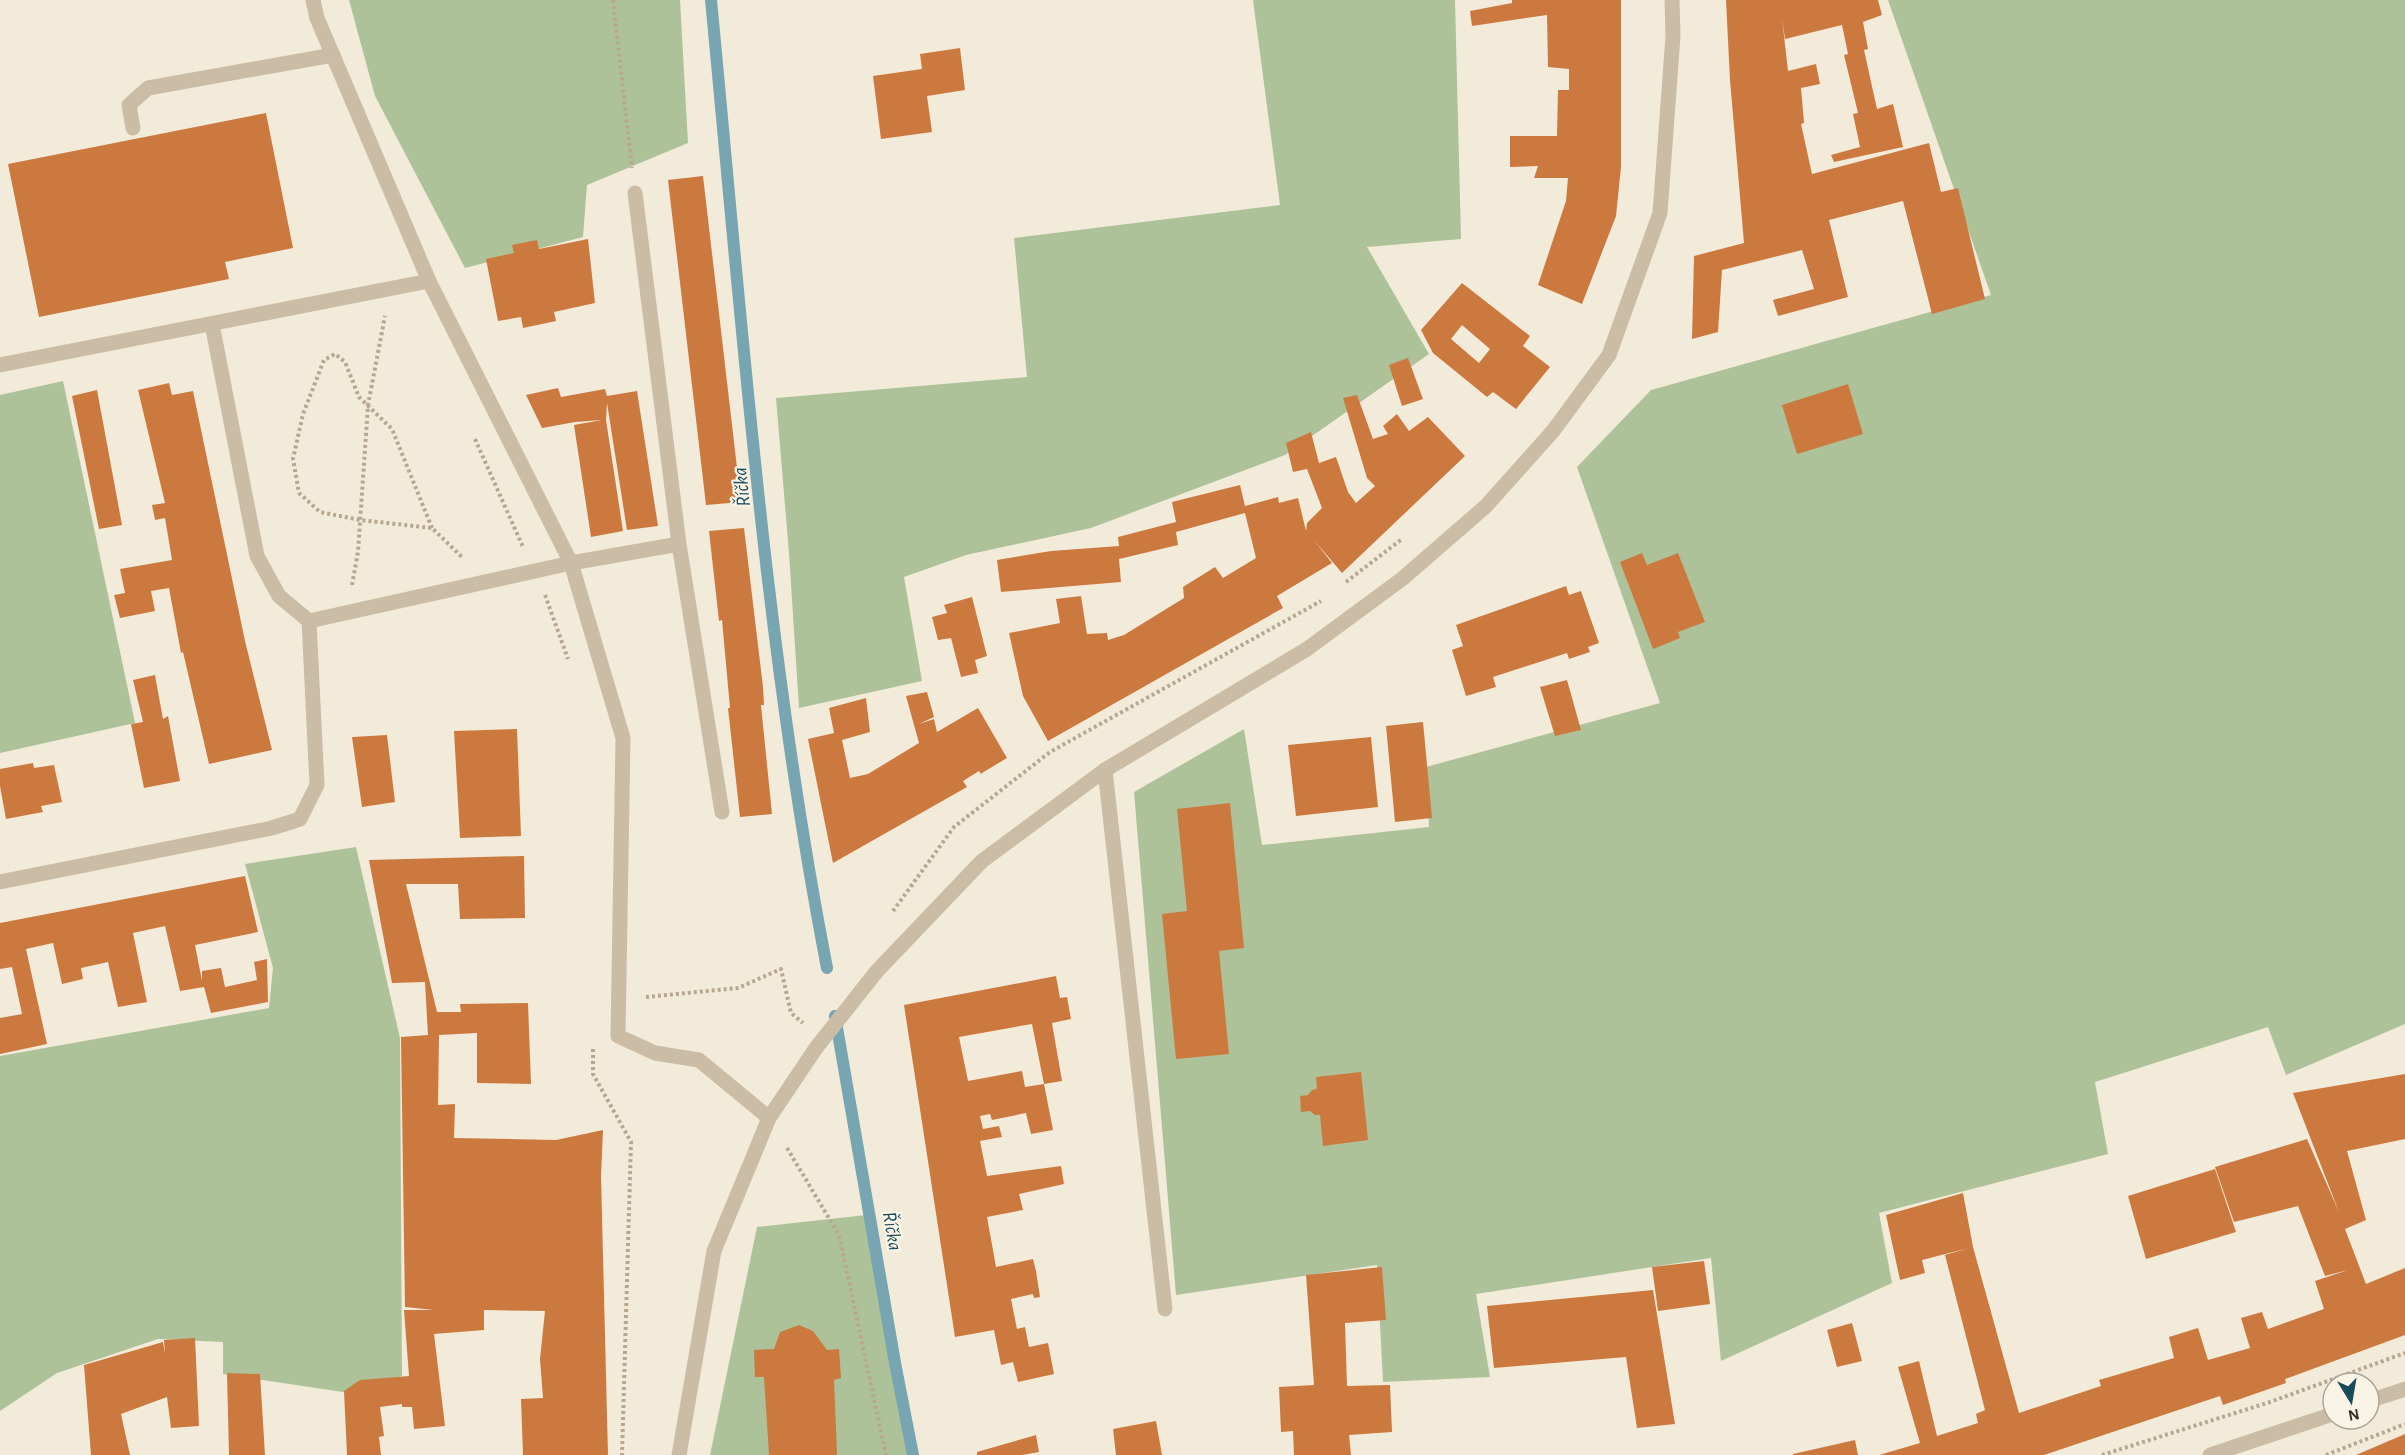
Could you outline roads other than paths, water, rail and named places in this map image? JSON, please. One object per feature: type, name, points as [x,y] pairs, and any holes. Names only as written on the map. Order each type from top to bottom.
[{"type":"street","points":[[313,0],[317,18],[429,281],[571,563],[623,738],[618,1036],[656,1053],[699,1060],[769,1118]]},
{"type":"street","points":[[679,1455],[714,1251],[769,1118],[816,1048],[877,971],[982,861],[1105,771],[1307,649],[1402,579],[1486,506],[1553,431],[1609,356],[1660,213],[1673,36],[1672,0]]},
{"type":"street","points":[[133,128],[129,105],[148,88],[333,55]]},
{"type":"street","points":[[635,193],[679,544],[722,812]]},
{"type":"street","points":[[0,364],[429,281]]},
{"type":"street","points":[[0,882],[272,828],[300,819],[317,785],[309,621],[279,596],[257,556],[212,324]]},
{"type":"street","points":[[309,621],[571,563],[679,544]]},
{"type":"street","points":[[1105,771],[1165,1309]]},
{"type":"street","points":[[2381,1397],[2405,1389]]},
{"type":"street","points":[[2210,1455],[2321,1418]]},
{"type":"waterway","name":"Říčka","points":[[711,0],[757,486],[771,607],[805,848],[827,968]]},
{"type":"waterway","name":"Říčka","points":[[835,1016],[913,1455]]}]
